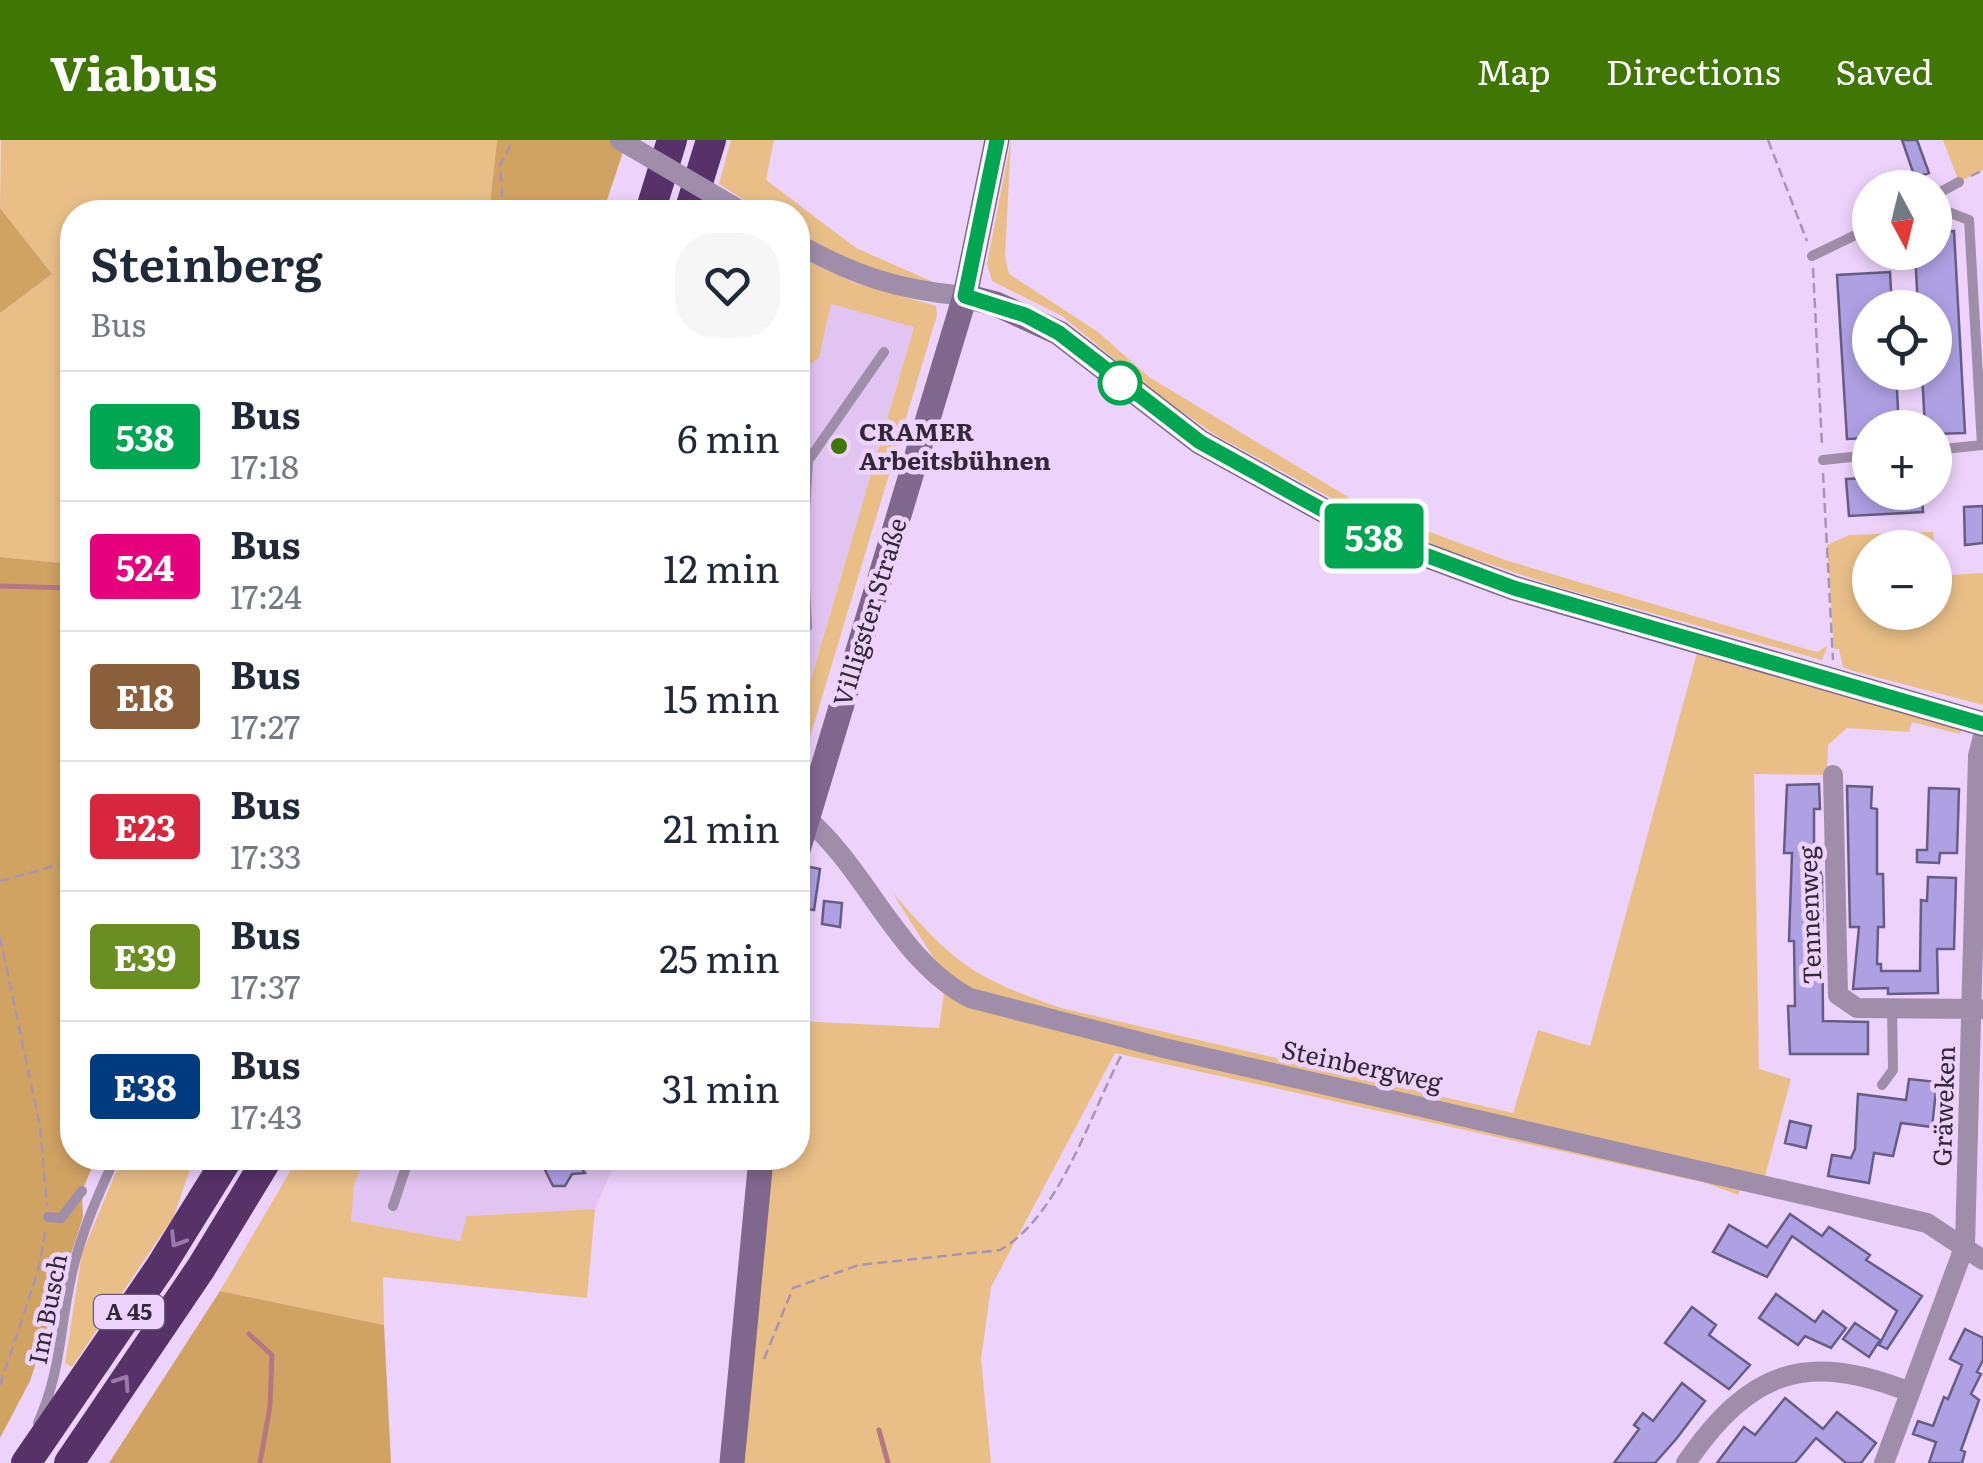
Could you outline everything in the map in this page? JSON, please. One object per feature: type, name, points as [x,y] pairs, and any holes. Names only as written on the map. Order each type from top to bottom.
[{"type":"highway","points":[[654,200],[672,140]]},
{"type":"highway","points":[[692,200],[711,140]]},
{"type":"highway","name":"A 45","points":[[26,1463],[220,1170]]},
{"type":"highway","name":"A 45","points":[[68,1463],[202,1268],[261,1170]]},
{"type":"street","points":[[620,140],[722,200]]},
{"type":"street","name":"Villigster Straße","points":[[810,787],[965,296],[998,140]]},
{"type":"street","points":[[810,251],[848,272],[914,292],[965,296],[1025,315],[1059,333],[1200,442],[1361,531],[1514,588],[1983,724]]},
{"type":"street","name":"Gräweken","points":[[1884,1463],[1965,1244],[1977,1009],[1978,756],[1983,736]]},
{"type":"street","name":"Tennenweg","points":[[1833,775],[1832,888],[1838,995],[1856,1008],[1977,1009]]},
{"type":"street","name":"Steinbergweg","points":[[810,823],[835,842],[924,964],[946,985],[1006,1010],[1927,1223],[1965,1244],[1983,1260]]},
{"type":"street","points":[[732,1463],[760,1170]]},
{"type":"street","points":[[1686,1463],[1732,1408],[1789,1372],[1823,1369],[1855,1373],[1910,1392]]},
{"type":"lane","points":[[1952,186],[1959,182]]},
{"type":"lane","points":[[1952,214],[1969,220],[1982,446],[1952,449]]},
{"type":"lane","points":[[1812,256],[1852,237]]},
{"type":"lane","points":[[810,452],[884,352]]},
{"type":"lane","points":[[1823,460],[1852,457]]},
{"type":"lane","points":[[1882,1085],[1892,1070],[1892,1008]]},
{"type":"lane","name":"Im Busch","points":[[10,1463],[36,1428],[52,1393],[72,1275],[111,1170]]},
{"type":"lane","points":[[393,1206],[405,1170]]},
{"type":"lane","points":[[48,1217],[61,1218],[82,1191]]},
{"type":"path","points":[[501,200],[500,166],[513,140]]},
{"type":"path","points":[[1768,140],[1812,256],[1834,649],[1830,678]]},
{"type":"path","points":[[0,882],[60,864]]},
{"type":"path","points":[[0,936],[40,1126],[48,1217],[38,1271],[0,1385]]},
{"type":"path","points":[[760,1368],[793,1288],[859,1265],[1000,1250],[1013,1242],[1042,1213],[1130,1039]]},
{"type":"shaded area","points":[[1,140],[497,140],[490,200],[60,200],[60,563],[0,557],[0,313],[52,274],[0,208]]},
{"type":"shaded area","points":[[497,140],[627,140],[607,200],[490,200]]},
{"type":"shaded area","points":[[731,140],[774,140],[766,180],[792,200],[744,200],[719,184]]},
{"type":"shaded area","points":[[1011,140],[1005,256],[1009,274],[1098,332],[1149,377],[1368,509],[1505,560],[1809,650],[1818,652],[1828,645],[1822,660],[1558,587],[1447,550],[1357,512],[1217,436],[1162,398],[1062,316],[992,281],[987,264]]},
{"type":"shaded area","points":[[1943,140],[1983,140],[1983,170],[1959,182]]},
{"type":"shaded area","points":[[0,208],[52,274],[0,313]]},
{"type":"shaded area","points":[[810,213],[856,248],[940,285],[868,272],[810,241]]},
{"type":"shaded area","points":[[810,262],[855,283],[936,306],[937,315],[810,737],[810,683],[914,327],[831,304],[819,358],[810,364]]},
{"type":"shaded area","name":"CRAMER Arbeitsbühnen","points":[[831,304],[914,326],[810,683],[810,364],[819,358]]},
{"type":"shaded area","points":[[1852,535],[1852,630],[1952,630],[1952,575],[1983,573],[1983,705],[1843,667],[1839,649],[1834,649],[1827,545]]},
{"type":"shaded area","points":[[0,557],[60,563],[60,1170],[91,1170],[82,1191],[83,1217],[30,1381],[0,1438]]},
{"type":"shaded area","points":[[1698,649],[1961,730],[1960,734],[1912,722],[1909,732],[1847,728],[1828,745],[1827,775],[1754,774],[1759,1069],[1791,1079],[1765,1176],[1334,1080],[975,992],[940,968],[892,892],[932,936],[966,965],[1005,987],[1061,1008],[1513,1113],[1538,1030],[1590,1046]]},
{"type":"shaded area","points":[[945,985],[1744,1183],[1738,1195],[1706,1183],[1115,1053],[991,1287],[981,1359],[991,1463],[742,1463],[761,1170],[810,1170],[810,1022],[939,1028]]},
{"type":"shaded area","points":[[117,1170],[190,1170],[174,1216],[72,1367],[65,1363],[82,1253]]},
{"type":"shaded area","points":[[291,1170],[360,1170],[354,1185],[351,1221],[460,1241],[467,1216],[595,1209],[587,1298],[383,1277],[384,1325],[220,1291]]},
{"type":"shaded area","points":[[360,1170],[612,1170],[595,1209],[467,1216],[461,1241],[350,1221],[354,1185]]},
{"type":"shaded area","points":[[220,1291],[384,1325],[391,1463],[109,1463]]},
{"type":"building","points":[[1902,140],[1917,140],[1928,170],[1912,170]]},
{"type":"building","points":[[1952,231],[1965,433],[1952,433],[1952,410],[1924,410],[1923,390],[1952,390],[1952,290],[1917,290],[1916,270],[1952,270]]},
{"type":"building","points":[[1890,272],[1891,290],[1852,290],[1852,390],[1897,390],[1898,410],[1852,410],[1852,439],[1847,439],[1837,275]]},
{"type":"building","points":[[1846,479],[1852,479],[1852,510],[1923,512],[1849,516]]},
{"type":"building","points":[[1983,506],[1983,543],[1965,545],[1964,507]]},
{"type":"building","points":[[1819,784],[1820,809],[1814,809],[1814,852],[1822,877],[1823,1021],[1868,1022],[1868,1054],[1790,1054],[1788,1006],[1795,1006],[1794,941],[1789,941],[1792,853],[1784,853],[1787,785]]},
{"type":"building","points":[[1847,786],[1872,787],[1871,808],[1877,809],[1877,874],[1883,874],[1884,927],[1878,927],[1877,964],[1881,964],[1881,971],[1920,971],[1921,900],[1927,901],[1928,877],[1956,878],[1954,949],[1937,949],[1938,993],[1888,994],[1888,988],[1853,989],[1859,927],[1850,927]]},
{"type":"building","points":[[1929,788],[1959,789],[1957,853],[1940,853],[1939,863],[1917,862],[1917,850],[1927,850]]},
{"type":"building","points":[[810,867],[820,869],[814,910],[810,909]]},
{"type":"building","points":[[824,901],[842,903],[840,927],[822,924]]},
{"type":"building","points":[[1909,1079],[1937,1082],[1932,1127],[1901,1123],[1893,1156],[1874,1153],[1869,1183],[1828,1176],[1832,1155],[1851,1158],[1855,1149],[1858,1094],[1906,1100]]},
{"type":"building","points":[[1790,1121],[1811,1126],[1806,1148],[1785,1143]]},
{"type":"building","points":[[545,1170],[585,1173],[572,1174],[565,1186],[553,1186]]},
{"type":"building","points":[[1790,1214],[1822,1236],[1829,1227],[1870,1255],[1866,1260],[1922,1296],[1887,1349],[1879,1345],[1897,1311],[1792,1236],[1767,1277],[1713,1252],[1729,1225],[1767,1247]]},
{"type":"building","points":[[1776,1294],[1815,1322],[1823,1311],[1846,1328],[1831,1348],[1805,1336],[1798,1345],[1759,1318]]},
{"type":"building","points":[[1692,1307],[1716,1325],[1709,1335],[1750,1365],[1729,1389],[1665,1343]]},
{"type":"building","points":[[1855,1323],[1880,1340],[1869,1357],[1843,1339]]},
{"type":"building","points":[[1965,1329],[1983,1338],[1983,1360],[1977,1372],[1981,1374],[1971,1394],[1979,1400],[1961,1450],[1965,1452],[1962,1463],[1929,1463],[1936,1442],[1913,1434],[1918,1421],[1933,1426],[1944,1397],[1948,1399],[1962,1365],[1950,1359]]},
{"type":"building","points":[[1682,1383],[1705,1401],[1677,1438],[1655,1463],[1614,1463],[1639,1429],[1634,1425],[1643,1413],[1653,1421]]},
{"type":"building","points":[[1785,1398],[1823,1429],[1837,1412],[1876,1443],[1861,1463],[1846,1463],[1816,1438],[1795,1463],[1717,1463],[1744,1427],[1755,1435]]},
{"type":"waterway","points":[[0,586],[60,588]]},
{"type":"waterway","points":[[249,1334],[272,1355],[270,1406],[260,1463]]},
{"type":"waterway","points":[[879,1430],[888,1463]]},
{"type":"bus line","name":"538","points":[[997,140],[965,296],[1025,315],[1059,333],[1200,442],[1361,531],[1455,568],[1983,724]]},
{"type":"place","name":"CRAMER Arbeitsbühnen","points":[[839,446]]}]
